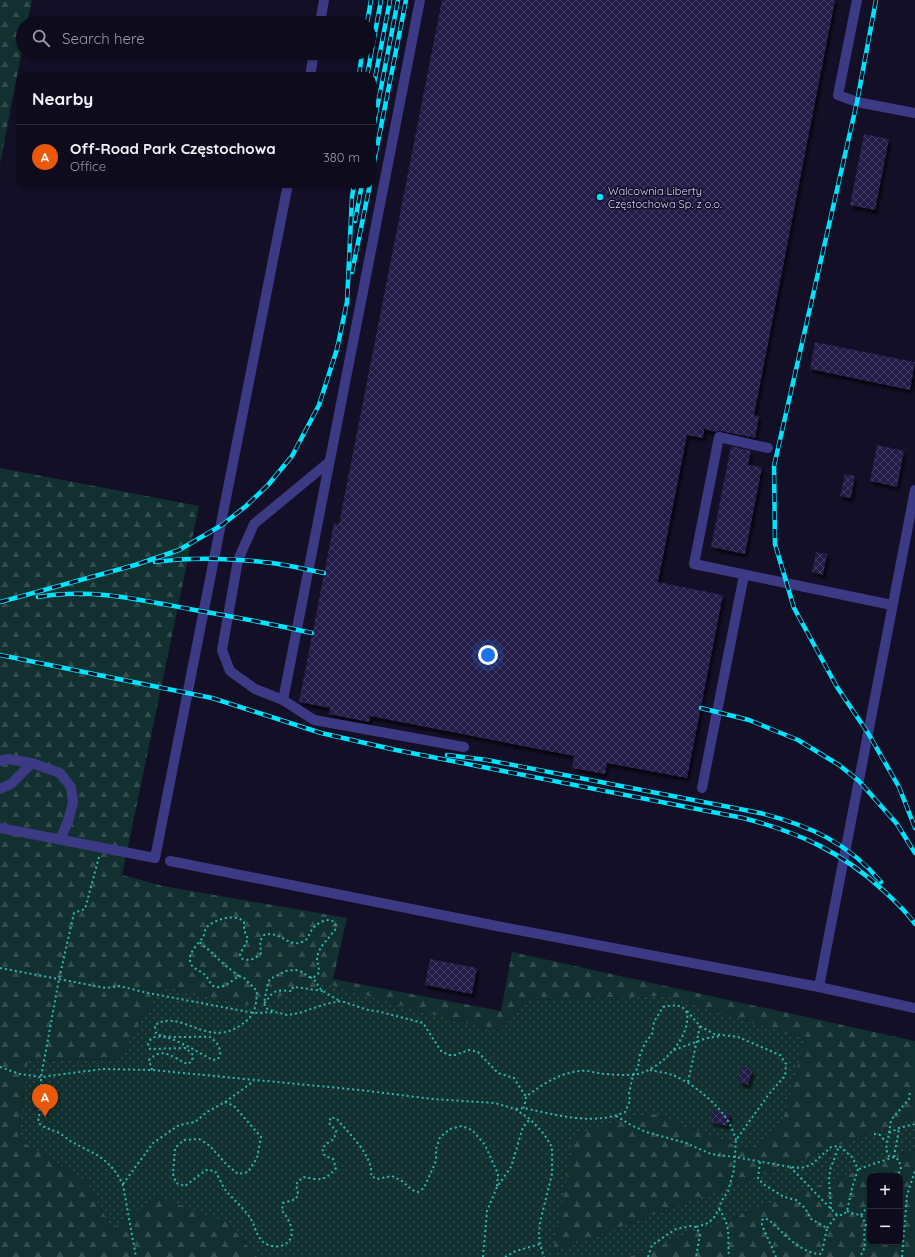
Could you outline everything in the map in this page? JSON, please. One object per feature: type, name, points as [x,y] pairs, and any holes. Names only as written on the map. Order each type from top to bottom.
[{"type":"street","points":[[321,16],[324,0]]},
{"type":"street","points":[[283,700],[420,0]]},
{"type":"street","points":[[857,0],[838,95],[856,102],[915,113]]},
{"type":"street","points":[[311,72],[313,60]]},
{"type":"street","points":[[0,828],[101,849],[155,858],[287,188]]},
{"type":"street","points":[[768,448],[719,437],[694,564],[892,606]]},
{"type":"street","points":[[329,462],[254,524],[238,560],[222,650],[230,671],[255,689],[283,700],[314,720],[464,747]]},
{"type":"street","points":[[819,987],[915,490]]},
{"type":"street","points":[[702,788],[744,575]]},
{"type":"street","points":[[0,761],[6,759],[32,763],[60,773],[71,787],[73,803],[68,821],[60,840]]},
{"type":"street","points":[[0,788],[11,784],[32,763]]},
{"type":"street","points":[[170,861],[502,927],[819,987],[915,1008]]},
{"type":"path","points":[[101,849],[85,909],[74,913],[59,979],[41,1077],[41,1105],[38,1119],[41,1125],[58,1132],[72,1142],[103,1158],[112,1167],[123,1184],[136,1257]]},
{"type":"path","points":[[239,976],[231,983],[221,987],[214,987],[210,984],[205,974],[194,968],[190,962],[190,957],[204,936],[208,925],[222,919],[237,917],[244,922],[244,930],[248,939],[240,954],[241,958],[247,960],[252,959],[261,953],[260,941],[264,935],[273,933],[295,944],[300,943],[306,941],[314,927],[325,921],[333,921],[335,924],[335,930],[321,947],[316,956],[319,967],[318,974],[314,977],[309,976]]},
{"type":"path","points":[[152,1070],[149,1060],[154,1055],[160,1053],[168,1054],[188,1064],[192,1061],[193,1055],[186,1048],[150,1050],[148,1045],[149,1040],[152,1037],[159,1036],[189,1046],[213,1060],[218,1059],[220,1055],[219,1048],[215,1041],[210,1037],[176,1037],[161,1036],[157,1034],[155,1025],[160,1022],[176,1021],[205,1032],[217,1034],[235,1029],[248,1020],[254,1013],[256,991],[244,978],[226,966],[200,942]]},
{"type":"path","points":[[0,968],[106,988],[119,986],[254,1013],[275,1012]]},
{"type":"path","points":[[323,991],[316,980],[302,972],[296,970],[286,971],[270,980],[264,1003],[266,1008],[287,1015],[341,1001]]},
{"type":"path","points":[[264,1003],[268,1000],[272,993],[281,990],[292,991],[293,987],[295,987],[323,991],[341,1001],[368,1010],[423,1023],[441,1051],[449,1055],[455,1055],[469,1050],[478,1052],[498,1073],[514,1078],[526,1096]]},
{"type":"path","points":[[515,1109],[524,1108],[585,1118],[616,1116],[625,1112],[630,1101],[629,1093],[633,1075],[638,1067],[640,1055],[645,1043],[652,1034],[654,1022],[663,1006],[682,1006],[700,1026],[714,1034],[738,1037],[780,1055],[786,1064],[785,1076],[769,1094],[736,1140]]},
{"type":"path","points":[[524,1108],[526,1096],[536,1088],[548,1081],[570,1073],[582,1071],[633,1075],[649,1070],[673,1050],[683,1036],[688,1022],[687,1011]]},
{"type":"path","points":[[688,1082],[700,1026]]},
{"type":"path","points":[[673,1050],[707,1038],[722,1036]]},
{"type":"path","points":[[0,1067],[20,1074],[41,1077],[103,1069],[152,1070],[432,1099],[495,1103],[515,1109],[530,1119],[544,1134],[552,1147],[552,1174],[540,1222],[540,1244],[544,1257]]},
{"type":"path","points":[[648,1257],[652,1245],[676,1229],[691,1226],[696,1227],[706,1224],[713,1219],[728,1191],[734,1170],[736,1140],[728,1122],[715,1105],[688,1082],[671,1075],[649,1070]]},
{"type":"path","points":[[123,1184],[153,1143],[179,1125],[195,1122],[207,1112],[225,1102],[256,1080]]},
{"type":"path","points":[[889,1158],[886,1149],[886,1142],[891,1120],[909,1099],[910,1090]]},
{"type":"path","points":[[225,1102],[234,1106],[261,1137],[257,1158],[248,1172],[238,1174],[226,1164],[210,1146],[199,1138],[184,1140],[175,1148],[173,1174],[176,1183],[185,1186],[206,1170],[215,1171],[226,1191],[247,1214],[256,1234],[266,1244],[278,1246],[287,1244],[292,1237],[292,1228],[288,1217],[282,1211],[283,1203],[296,1199],[298,1194],[296,1184],[303,1177],[317,1180],[328,1178],[336,1168],[333,1159],[325,1156],[322,1149],[326,1144],[334,1139],[336,1131],[329,1123],[331,1117],[338,1119],[367,1156],[372,1168],[371,1176],[377,1179],[392,1176],[402,1181],[412,1190],[418,1192],[424,1188],[436,1161],[436,1149],[440,1136],[450,1129],[462,1126],[472,1130],[485,1144],[496,1168],[498,1174],[497,1187]]},
{"type":"path","points":[[616,1116],[646,1132],[686,1143],[712,1154],[790,1167],[801,1168],[811,1165],[831,1147],[839,1146],[852,1157],[858,1169],[847,1210],[843,1215],[837,1215]]},
{"type":"path","points":[[483,1257],[487,1211],[497,1187],[511,1166],[523,1127],[530,1119]]},
{"type":"path","points":[[889,1133],[899,1128],[915,1124]]},
{"type":"path","points":[[894,1157],[899,1128]]},
{"type":"path","points":[[874,1134],[880,1135],[886,1142]]},
{"type":"path","points":[[832,1208],[829,1180],[830,1170],[839,1146]]},
{"type":"path","points":[[858,1169],[894,1157],[899,1160],[901,1169],[899,1173]]},
{"type":"path","points":[[760,1161],[758,1178],[763,1184],[784,1197],[796,1200],[805,1208],[811,1219],[827,1228]]},
{"type":"path","points":[[790,1167],[832,1208],[837,1215]]},
{"type":"path","points":[[902,1257],[907,1194],[915,1171]]},
{"type":"path","points":[[861,1215],[867,1208]]},
{"type":"path","points":[[719,1209],[725,1218],[729,1232],[729,1257]]},
{"type":"path","points":[[847,1210],[854,1214],[861,1215]]},
{"type":"path","points":[[823,1257],[822,1252],[827,1228],[837,1215]]},
{"type":"path","points":[[860,1257],[865,1247],[864,1232],[866,1224],[861,1215]]},
{"type":"path","points":[[776,1257],[762,1225],[762,1220],[765,1218],[806,1251],[820,1254],[822,1252]]},
{"type":"path","points":[[696,1227],[700,1234],[696,1257]]},
{"type":"path","points":[[504,1257],[516,1251],[540,1244]]},
{"type":"green space","points":[[0,0],[32,0],[29,16],[16,16],[16,60],[20,60],[18,72],[16,72],[16,81],[0,164]]},
{"type":"green space","points":[[0,468],[199,506],[122,875],[163,886],[347,918],[333,979],[501,1011],[512,952],[915,1041],[915,1117],[553,1252],[575,1134],[651,1113],[748,1150],[781,1127],[805,1039],[666,996],[530,1000],[500,1031],[445,1018],[327,984],[248,1005],[162,986],[118,1059],[28,1061],[18,1139],[87,1182],[112,1229],[157,1197],[227,1222],[257,1257],[0,1257]]},
{"type":"green space","points":[[327,984],[445,1018],[500,1031],[530,1000],[666,996],[806,1039],[781,1127],[748,1150],[651,1113],[553,1252],[915,1117],[915,1149],[629,1257],[257,1257],[227,1222],[112,1229],[87,1182],[18,1139],[28,1061],[118,1059],[162,986],[248,1005]]},
{"type":"green space","points":[[915,1149],[915,1257],[629,1257]]},
{"type":"building","name":"Walcownia Liberty Częstochowa Sp. z o.o.","points":[[442,0],[835,0],[754,415],[759,416],[755,438],[704,429],[703,438],[687,435],[658,582],[723,595],[687,778],[607,763],[605,774],[572,768],[574,756],[370,716],[369,722],[329,714],[330,708],[299,702],[334,523],[339,524]]},
{"type":"building","points":[[864,134],[889,139],[875,210],[850,205]]},
{"type":"building","points":[[815,342],[915,362],[910,390],[810,369]]},
{"type":"building","points":[[877,445],[904,451],[897,487],[870,481]]},
{"type":"building","points":[[731,446],[751,451],[748,465],[762,467],[745,554],[711,547]]},
{"type":"building","points":[[845,474],[855,476],[851,498],[840,496]]},
{"type":"building","points":[[816,552],[827,554],[823,575],[812,572]]},
{"type":"building","points":[[430,959],[477,968],[472,994],[425,985]]},
{"type":"building","points":[[742,1067],[753,1070],[748,1085],[738,1082]]},
{"type":"building","points":[[713,1110],[730,1113],[727,1126],[711,1122]]},
{"type":"railway","points":[[368,16],[371,0]]},
{"type":"railway","points":[[376,27],[381,0]]},
{"type":"railway","points":[[376,73],[390,0]]},
{"type":"railway","points":[[376,113],[398,0]]},
{"type":"railway","points":[[376,152],[406,0]]},
{"type":"railway","points":[[876,0],[857,102],[774,466],[775,544],[794,608],[837,687],[868,733],[899,787],[915,828]]},
{"type":"railway","points":[[360,72],[361,60]]},
{"type":"railway","points":[[368,72],[370,60]]},
{"type":"railway","points":[[0,602],[135,565],[179,550],[222,525],[246,506],[268,485],[292,456],[319,405],[337,349],[347,302],[353,188]]},
{"type":"railway","points":[[355,221],[361,188]]},
{"type":"railway","points":[[352,272],[369,188]]},
{"type":"railway","points":[[155,562],[196,559],[236,560],[279,564],[324,573]]},
{"type":"railway","points":[[38,597],[95,594],[132,598],[312,633]]},
{"type":"railway","points":[[0,655],[212,698],[321,733],[396,750],[743,818],[801,837],[835,854],[868,877],[893,899],[915,924]]},
{"type":"railway","points":[[701,708],[749,720],[798,740],[839,765],[859,781],[897,824],[915,853]]},
{"type":"railway","points":[[447,755],[487,760],[760,813],[778,818],[811,830],[841,846],[869,868],[881,882]]},
{"type":"place","name":"Walcownia Liberty Częstochowa Sp. z o.o.","points":[[600,197]]},
{"type":"place","name":"Off-Road Park Częstochowa","points":[[45,1117]]}]
